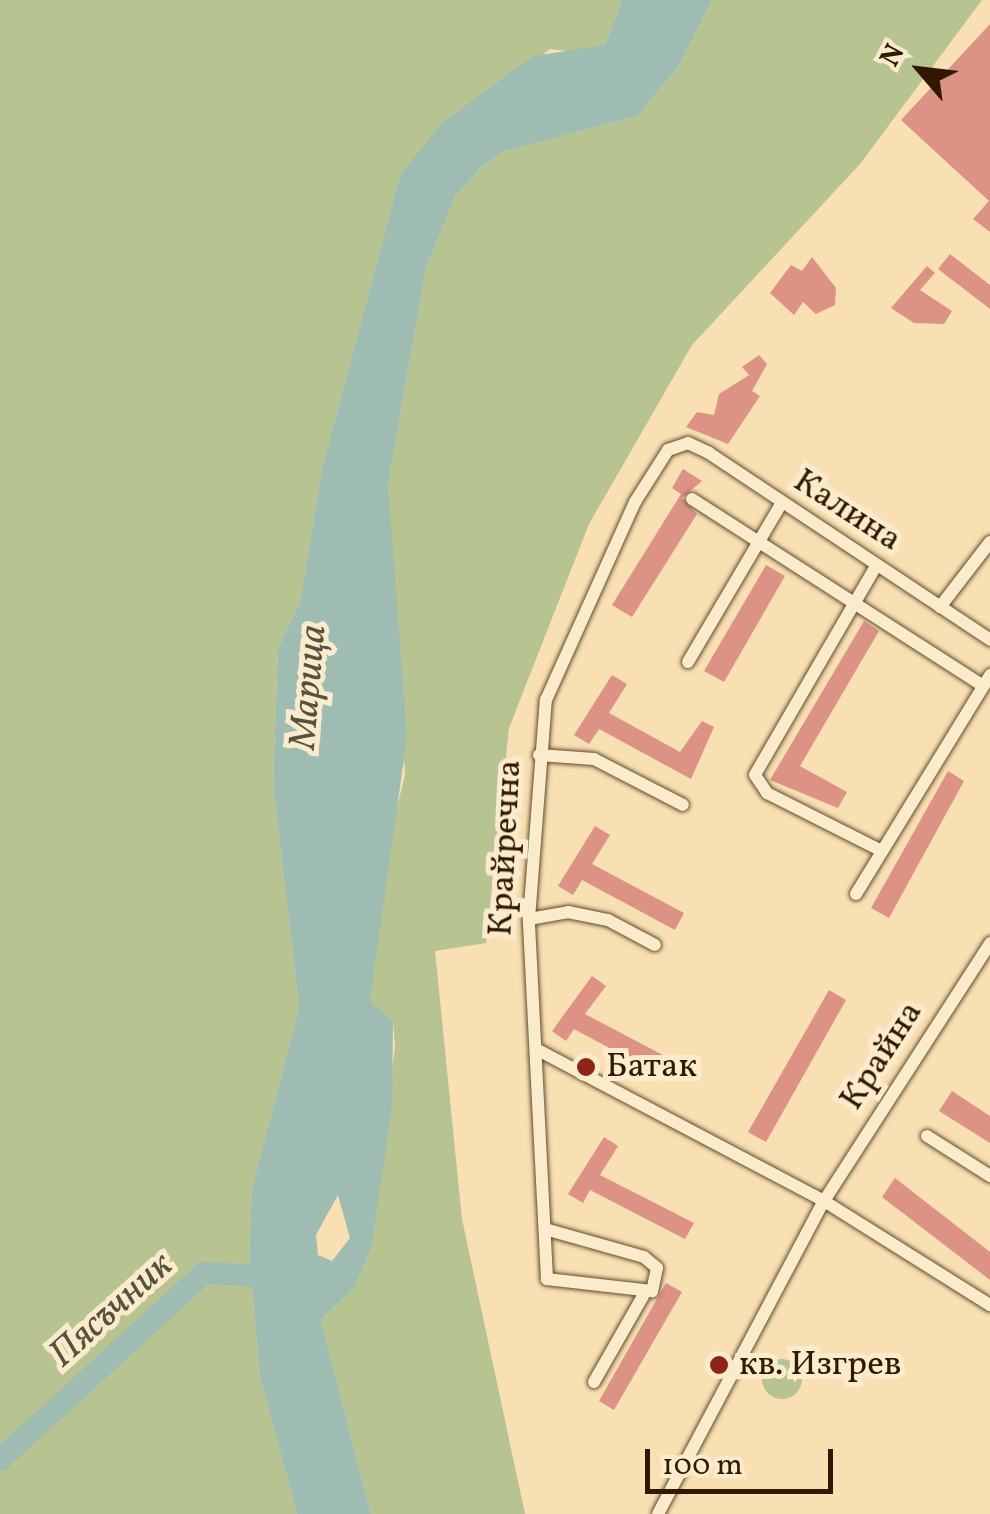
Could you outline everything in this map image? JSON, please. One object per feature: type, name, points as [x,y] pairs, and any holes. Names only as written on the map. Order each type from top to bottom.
[{"type":"street","name":"Калина","points":[[668,450],[688,444],[709,453],[990,640]]},
{"type":"street","name":"Крайречна","points":[[643,1296],[547,1278],[529,920],[546,700],[634,502],[668,450]]},
{"type":"street","points":[[692,500],[854,604],[986,681],[856,894]]},
{"type":"street","points":[[688,662],[781,504]]},
{"type":"street","points":[[940,607],[990,542]]},
{"type":"street","points":[[876,566],[756,775],[767,793],[880,850]]},
{"type":"street","points":[[539,755],[594,759],[683,805]]},
{"type":"street","points":[[529,920],[568,912],[608,920],[655,945]]},
{"type":"street","name":"Крайна","points":[[824,1201],[990,943]]},
{"type":"street","points":[[538,1050],[824,1201],[990,1305]]},
{"type":"street","points":[[927,1136],[990,1176]]},
{"type":"street","points":[[658,1514],[824,1201]]},
{"type":"street","points":[[545,1229],[644,1258],[658,1278],[643,1296],[594,1382]]},
{"type":"street","points":[[668,1514],[675,1486]]},
{"type":"green space","points":[[0,0],[622,0],[605,45],[587,54],[550,49],[400,175],[322,468],[300,602],[278,648],[273,784],[299,1008],[252,1188],[249,1256],[260,1378],[297,1514],[0,1514]]},
{"type":"green space","points":[[712,0],[982,0],[860,164],[692,345],[589,524],[509,728],[486,943],[435,951],[462,1219],[525,1514],[371,1514],[321,1320],[355,1287],[371,1250],[395,1046],[393,1021],[370,1001],[381,872],[405,775],[388,486],[426,268],[456,195],[481,167],[502,152],[637,116],[678,67]]},
{"type":"green space","points":[[782,1359],[796,1365],[802,1379],[796,1393],[782,1399],[768,1393],[762,1379],[768,1365]]},
{"type":"water","name":"Марица","points":[[622,0],[712,0],[678,67],[637,116],[502,152],[481,167],[456,195],[426,268],[388,486],[407,737],[370,1001],[393,1021],[392,1106],[371,1250],[355,1287],[321,1320],[371,1514],[297,1514],[260,1378],[249,1256],[252,1188],[299,1008],[273,784],[278,648],[300,602],[322,468],[400,175],[442,123],[533,56],[605,45]],"holes":[[[338,1195],[350,1238],[332,1261],[318,1255],[316,1235]]]},
{"type":"building","points":[[990,24],[990,232],[973,219],[989,201],[901,120]]},
{"type":"building","points":[[950,254],[990,285],[990,309],[938,269]]},
{"type":"building","points":[[812,257],[836,288],[835,305],[816,314],[803,302],[794,315],[770,293],[791,265],[802,271]]},
{"type":"building","points":[[927,266],[935,273],[920,290],[952,311],[944,324],[914,323],[891,308]]},
{"type":"building","points":[[759,355],[767,364],[752,391],[760,396],[728,444],[686,427],[697,412],[714,415],[719,394],[749,375],[742,367]]},
{"type":"building","points":[[683,469],[702,481],[682,498],[697,514],[632,617],[612,605],[681,494],[672,488]]},
{"type":"building","points":[[766,565],[785,576],[724,682],[704,671]]},
{"type":"building","points":[[864,621],[879,631],[800,766],[847,792],[838,808],[770,780]]},
{"type":"building","points":[[612,675],[627,684],[609,713],[680,752],[702,721],[714,727],[691,779],[599,729],[589,744],[574,735]]},
{"type":"building","points":[[948,771],[964,781],[889,918],[871,908]]},
{"type":"building","points":[[595,826],[610,835],[592,864],[684,913],[675,930],[582,880],[573,895],[558,886]]},
{"type":"building","points":[[592,976],[606,986],[585,1014],[678,1063],[669,1080],[574,1029],[566,1041],[552,1031]]},
{"type":"building","points":[[829,990],[846,1000],[766,1142],[748,1132]]},
{"type":"building","points":[[952,1091],[990,1116],[990,1143],[939,1111]]},
{"type":"building","points":[[604,1137],[618,1146],[600,1175],[694,1223],[685,1239],[590,1190],[583,1203],[568,1194]]},
{"type":"building","points":[[895,1178],[990,1252],[990,1280],[882,1197]]},
{"type":"building","points":[[666,1283],[682,1292],[614,1410],[599,1401]]},
{"type":"waterway","name":"Пясъчник","points":[[0,1460],[204,1273],[279,1277]]},
{"type":"place","name":"Батак","points":[[586,1067]]},
{"type":"place","name":"кв. Изгрев","points":[[719,1365]]}]
